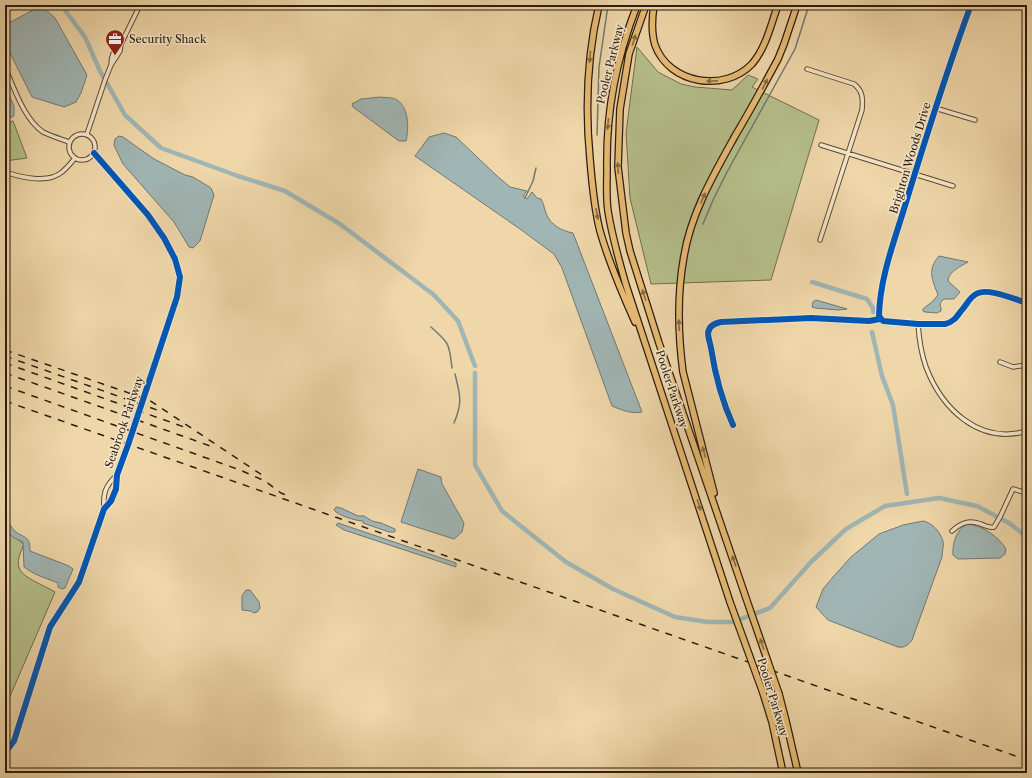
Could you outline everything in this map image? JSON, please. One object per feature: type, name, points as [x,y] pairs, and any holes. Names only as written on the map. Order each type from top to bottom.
[{"type":"main road","points":[[599,5],[591,52],[587,90],[587,124],[592,190],[600,231],[611,264],[647,348]]},
{"type":"main road","name":"Pooler Parkway","points":[[637,5],[621,51],[607,124],[608,211],[617,256],[730,602],[763,693],[772,722],[783,773]]},
{"type":"main road","name":"Pooler Parkway","points":[[646,5],[630,54],[620,109],[618,168],[626,233],[632,258],[718,517],[779,694],[798,773]]},
{"type":"main road","points":[[654,5],[652,18],[653,34],[655,44],[661,55],[669,65],[680,74],[694,80],[710,81],[730,78],[744,71],[752,63],[762,48],[778,5]]},
{"type":"main road","points":[[718,517],[711,481],[683,372],[679,318],[684,255],[701,201],[778,59],[797,5]]},
{"type":"street","points":[[87,134],[111,64],[120,51],[121,44],[140,5]]},
{"type":"street","name":"Brighton Woods Drive","points":[[880,319],[879,305],[882,284],[935,108],[971,5]]},
{"type":"street","points":[[5,68],[26,114],[34,125],[44,132],[69,142]]},
{"type":"street","points":[[807,69],[854,84],[859,88],[863,100],[862,110],[820,240]]},
{"type":"street","points":[[935,108],[975,120]]},
{"type":"street","points":[[76,134],[87,134],[94,140],[94,153],[88,159],[83,160],[75,158],[69,151],[69,142],[76,134]]},
{"type":"street","points":[[821,145],[953,186]]},
{"type":"street","name":"Seabrook Parkway","points":[[94,153],[148,215],[175,259],[180,277],[177,297],[128,445],[116,475],[116,489],[111,501],[104,509]]},
{"type":"street","points":[[5,172],[21,178],[51,177],[61,173],[75,158]]},
{"type":"street","points":[[733,425],[728,415],[715,372],[708,332],[711,326],[716,323],[796,318],[869,321],[880,319],[883,321],[918,324],[944,324],[955,320],[971,298],[980,292],[990,292],[1027,303]]},
{"type":"street","points":[[918,324],[922,353],[926,368],[942,397],[956,413],[971,424],[987,431],[1007,434],[1027,431]]},
{"type":"street","points":[[1000,362],[1014,367],[1027,365]]},
{"type":"street","name":"Seabrook Parkway","points":[[5,753],[14,741],[50,627],[79,582],[104,509],[105,490],[108,483],[116,475]]},
{"type":"street","points":[[952,531],[958,525],[966,522],[974,522],[990,528],[994,527],[1012,489],[1027,493]]},
{"type":"green space","points":[[637,47],[658,72],[681,84],[695,87],[732,90],[748,75],[758,79],[752,87],[819,120],[771,280],[651,284],[630,198],[626,133]]},
{"type":"green space","points":[[13,121],[27,158],[5,161],[5,123]]},
{"type":"green space","points":[[5,527],[24,545],[18,561],[22,573],[55,592],[5,708]]},
{"type":"shaded area","points":[[43,7],[55,18],[87,75],[81,93],[76,102],[64,107],[32,97],[5,43],[5,25],[37,8]]},
{"type":"shaded area","points":[[5,86],[14,106],[14,116],[5,120]]},
{"type":"shaded area","points":[[381,97],[395,99],[404,108],[408,124],[406,141],[399,141],[353,107],[352,104],[361,99]]},
{"type":"shaded area","points":[[444,133],[456,137],[510,187],[527,191],[523,196],[527,199],[532,192],[537,198],[541,199],[545,211],[553,224],[565,231],[573,233],[642,412],[630,412],[612,406],[562,268],[554,254],[415,156],[429,137]]},
{"type":"shaded area","points":[[119,136],[123,137],[154,159],[185,175],[193,177],[211,188],[214,195],[200,241],[193,248],[189,247],[174,222],[123,164],[114,145],[115,139]]},
{"type":"shaded area","points":[[939,256],[968,262],[950,275],[948,281],[960,292],[954,299],[944,299],[940,304],[941,311],[937,313],[925,312],[923,309],[938,295],[932,270],[935,261]]},
{"type":"shaded area","points":[[816,300],[847,309],[838,310],[812,307],[813,302]]},
{"type":"shaded area","points":[[418,469],[441,477],[442,484],[464,523],[462,532],[454,539],[401,522]]},
{"type":"shaded area","points":[[336,507],[381,523],[395,529],[395,532],[389,532],[363,523],[363,521],[343,516],[334,510]]},
{"type":"shaded area","points":[[5,517],[15,531],[28,540],[30,551],[69,566],[73,569],[65,588],[62,589],[58,587],[58,583],[36,574],[24,567],[23,542],[11,536],[6,527]]},
{"type":"shaded area","points":[[923,521],[936,528],[940,534],[943,541],[942,557],[912,640],[908,645],[898,647],[828,620],[816,607],[823,589],[833,577],[851,557],[879,534],[903,525]]},
{"type":"shaded area","points":[[338,523],[456,563],[456,567],[344,530],[336,525]]},
{"type":"shaded area","points":[[967,524],[990,532],[1006,549],[1005,554],[1000,558],[958,559],[953,555],[954,541],[960,529]]},
{"type":"shaded area","points":[[246,590],[250,590],[259,602],[260,608],[257,612],[254,613],[251,611],[242,610],[242,596]]},
{"type":"waterway","points":[[61,5],[85,37],[100,71],[125,115],[161,148],[238,176],[285,191],[340,224],[434,295],[458,321],[475,366]]},
{"type":"waterway","points":[[597,135],[599,67],[608,5]]},
{"type":"waterway","points":[[703,224],[727,172],[795,49],[809,5]]},
{"type":"waterway","points":[[525,198],[533,181],[536,168]]},
{"type":"waterway","points":[[812,282],[867,299],[873,308],[873,312]]},
{"type":"waterway","points":[[431,327],[448,344],[452,368]]},
{"type":"waterway","points":[[872,332],[882,376],[893,405],[907,494]]},
{"type":"waterway","points":[[475,373],[475,465],[502,511],[566,562],[613,589],[675,617],[708,622],[733,622],[770,608],[811,562],[846,529],[885,506],[939,498],[977,506],[1009,523],[1027,537]]},
{"type":"waterway","points":[[454,423],[460,404],[455,374]]},
{"type":"railway","points":[[5,350],[149,400],[262,475]]},
{"type":"railway","points":[[5,356],[157,410]]},
{"type":"railway","points":[[5,363],[184,427]]},
{"type":"railway","points":[[5,373],[216,448]]},
{"type":"railway","points":[[5,386],[240,470],[265,481],[281,493],[291,497]]},
{"type":"railway","points":[[5,401],[1027,760]]},
{"type":"cycle path","points":[[971,5],[954,53],[889,256],[882,286],[879,316],[883,321],[918,324],[945,324],[958,316],[971,298],[981,292],[1001,294],[1027,303]]},
{"type":"cycle path","points":[[5,753],[14,741],[50,627],[79,582],[104,509],[111,501],[116,489],[117,475],[177,297],[180,277],[175,259],[164,238],[148,215],[94,153]]},
{"type":"cycle path","points":[[733,425],[722,397],[715,368],[708,333],[713,325],[721,322],[811,318],[869,321],[880,319]]},
{"type":"place","name":"Security Shack","points":[[115,56]]}]
